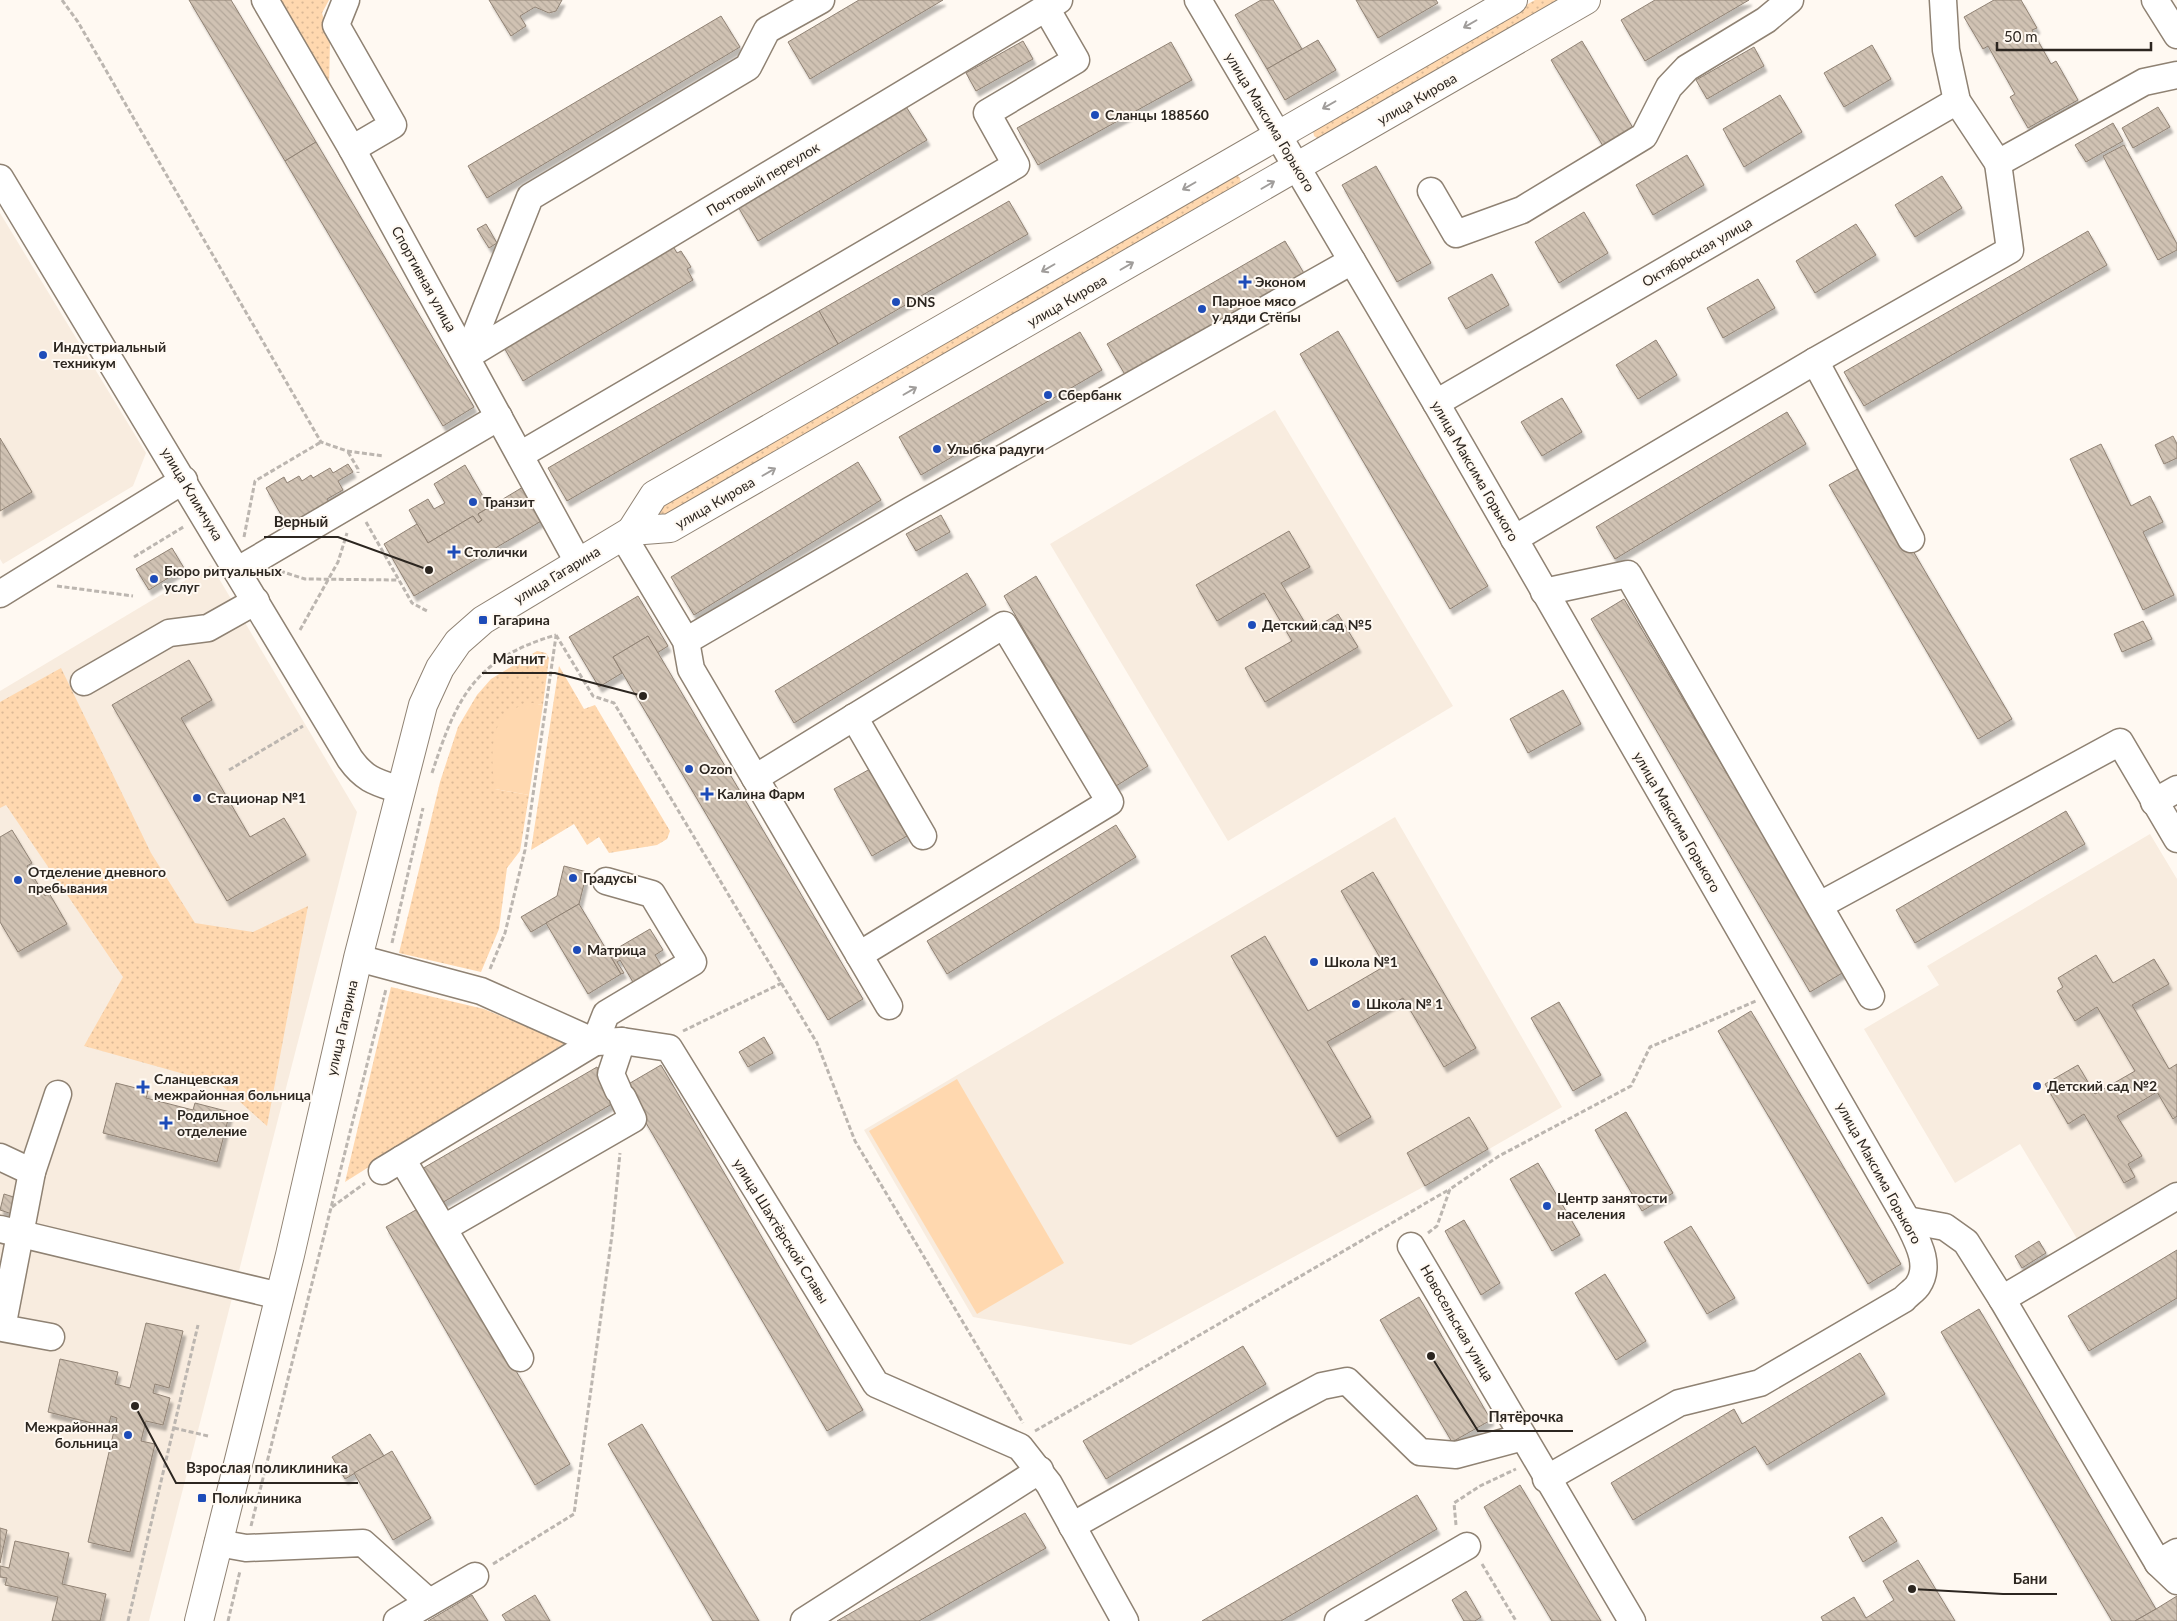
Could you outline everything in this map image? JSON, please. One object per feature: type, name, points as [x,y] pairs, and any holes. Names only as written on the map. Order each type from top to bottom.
[{"type":"main road","points":[[627,533],[654,495],[1513,0]]},
{"type":"main road","name":"улица Кирова","points":[[627,533],[670,528],[1298,168],[1586,0]]},
{"type":"main road","name":"улица Гагарина","points":[[199,1621],[280,1296],[358,958],[400,790],[424,705],[440,668],[458,642],[483,620],[627,533]]},
{"type":"street","name":"Спортивная улица","points":[[265,0],[352,149],[467,356],[578,562]]},
{"type":"street","points":[[346,0],[336,25],[393,124],[352,149]]},
{"type":"street","points":[[467,356],[530,197],[748,67],[767,30],[821,0]]},
{"type":"street","name":"улица Максима Горького","points":[[1198,0],[1436,403],[1907,1220],[1921,1248],[1924,1269],[1918,1284],[1904,1298],[1760,1383],[1679,1403],[1541,1469]]},
{"type":"street","points":[[1431,191],[1456,234],[1522,210],[1644,136],[1669,87],[1687,68],[1766,20],[1790,0]]},
{"type":"street","points":[[1514,540],[1815,361],[2010,250],[1998,163],[1957,101],[1946,50],[1943,0]]},
{"type":"street","points":[[2155,0],[2177,35]]},
{"type":"street","points":[[520,455],[1016,165],[987,113],[1076,60],[1052,4]]},
{"type":"street","name":"Почтовый переулок","points":[[467,356],[1052,4]]},
{"type":"street","points":[[1998,163],[2144,82],[2177,75]]},
{"type":"street","name":"Октябрьская улица","points":[[1436,403],[1957,101]]},
{"type":"street","name":"улица Климчука","points":[[0,178],[360,773],[372,781],[400,790]]},
{"type":"street","points":[[686,641],[1352,260]]},
{"type":"street","points":[[1815,361],[1911,539]]},
{"type":"street","points":[[238,570],[499,417]]},
{"type":"street","points":[[10,588],[184,480]]},
{"type":"street","points":[[627,533],[686,641],[691,669],[889,1006]]},
{"type":"street","points":[[1544,592],[1628,574],[1871,996]]},
{"type":"street","points":[[84,682],[169,633],[208,628],[256,601]]},
{"type":"street","points":[[755,778],[1004,624],[1110,802],[859,955]]},
{"type":"street","points":[[854,717],[923,836]]},
{"type":"street","points":[[1820,905],[2120,742],[2177,839]]},
{"type":"street","points":[[2154,802],[2177,789]]},
{"type":"street","points":[[520,1358],[444,1228],[392,1165],[595,1042],[606,1014],[693,962],[652,894],[606,881]]},
{"type":"street","points":[[358,958],[481,991],[595,1042],[622,1041],[669,1048]]},
{"type":"street","points":[[444,1228],[633,1119],[611,1074],[622,1041]]},
{"type":"street","name":"улица Шахтёрской Славы","points":[[669,1048],[876,1384],[1020,1447],[1040,1470],[1125,1621]]},
{"type":"street","points":[[51,1337],[2,1328],[10,1231],[58,1094]]},
{"type":"street","points":[[0,1157],[32,1172]]},
{"type":"street","points":[[2002,1299],[2177,1196]]},
{"type":"street","points":[[1907,1220],[1945,1227],[1966,1242],[2168,1557],[2177,1581]]},
{"type":"street","points":[[10,1231],[147,1271],[280,1296]]},
{"type":"street","name":"Новосельская улица","points":[[1411,1246],[1632,1621]]},
{"type":"street","points":[[1072,1526],[1322,1386],[1346,1381],[1420,1452],[1456,1455],[1523,1437]]},
{"type":"street","points":[[804,1621],[1040,1470]]},
{"type":"street","points":[[218,1543],[246,1548],[363,1544],[429,1602]]},
{"type":"street","points":[[1338,1621],[1467,1546]]},
{"type":"street","points":[[396,1621],[474,1576]]},
{"type":"path","points":[[62,0],[88,38],[321,442],[347,451]]},
{"type":"path","points":[[321,442],[255,481],[238,570],[271,568],[305,579],[399,580]]},
{"type":"path","points":[[288,654],[338,562],[354,502]]},
{"type":"path","points":[[354,502],[412,603],[427,611]]},
{"type":"path","points":[[134,557],[205,514]]},
{"type":"path","points":[[10,588],[133,596]]},
{"type":"path","points":[[430,779],[449,723],[468,688],[484,671],[502,659],[532,642],[556,635]]},
{"type":"path","points":[[556,635],[593,696],[614,703],[782,983],[817,1043],[855,1141],[1024,1426]]},
{"type":"path","points":[[481,991],[505,932],[525,850],[556,635]]},
{"type":"path","points":[[229,770],[323,714]]},
{"type":"path","points":[[228,1621],[391,967],[391,946],[424,807]]},
{"type":"path","points":[[669,1048],[673,1036],[782,983]]},
{"type":"path","points":[[1029,1434],[1450,1189],[1499,1156],[1631,1086],[1650,1047],[1775,993]]},
{"type":"path","points":[[474,1576],[574,1514],[612,1235],[622,1125]]},
{"type":"path","points":[[1411,1246],[1437,1226],[1450,1189]]},
{"type":"path","points":[[331,1208],[350,1195]]},
{"type":"path","points":[[128,1621],[198,1325]]},
{"type":"path","points":[[174,1428],[208,1436]]},
{"type":"path","points":[[1516,1621],[1484,1566],[1467,1546],[1455,1523],[1454,1503],[1480,1486],[1541,1469]]},
{"type":"shaded area","points":[[275,0],[329,0],[322,13],[330,41],[329,91]]},
{"type":"shaded area","points":[[1535,0],[1566,0],[1320,140],[1314,136],[1313,130],[1317,126]]},
{"type":"shaded area","points":[[1235,173],[1240,178],[1241,184],[656,521],[654,506]]},
{"type":"shaded area","name":"Индустриальный техникум","points":[[0,213],[146,453],[133,486],[3,564],[0,559]]},
{"type":"shaded area","name":"Детский сад №5","points":[[1275,410],[1453,706],[1228,841],[1050,544]]},
{"type":"shaded area","name":"Сланцевская межрайонная больница","points":[[211,565],[357,812],[149,1621],[0,1621],[0,691]]},
{"type":"shaded area","points":[[537,651],[546,653],[549,658],[543,705],[526,703],[495,789],[529,795],[520,851],[507,868],[499,929],[481,972],[399,953],[440,782],[458,727],[477,695],[491,679]]},
{"type":"shaded area","points":[[559,666],[584,709],[595,705],[670,831],[667,839],[657,845],[609,853],[599,837],[587,845],[574,824],[531,850]]},
{"type":"shaded area","points":[[61,668],[151,853],[195,923],[253,932],[308,906],[267,1126],[220,1084],[84,1046],[123,977],[6,805],[0,808],[0,702]]},
{"type":"shaded area","points":[[526,702],[543,705],[529,795],[495,789],[493,771],[495,733],[499,724],[505,715]]},
{"type":"shaded area","name":"Школа №1","points":[[1395,817],[1562,1107],[1425,1186],[1131,1345],[973,1317],[864,1130]]},
{"type":"shaded area","name":"Детский сад №2","points":[[2150,834],[2177,879],[2177,1191],[2082,1247],[2020,1144],[1955,1183],[1864,1029],[1939,985],[1927,966]]},
{"type":"shaded area","points":[[391,987],[484,1009],[565,1043],[345,1182]]},
{"type":"shaded area","points":[[957,1079],[1064,1263],[977,1314],[869,1131]]},
{"type":"building","points":[[189,0],[231,0],[316,142],[285,161]]},
{"type":"building","points":[[489,0],[562,0],[556,11],[549,13],[535,7],[520,16],[526,26],[511,36]]},
{"type":"building","points":[[859,0],[943,0],[810,79],[788,42]]},
{"type":"building","points":[[1261,0],[1273,0],[1302,49],[1267,69],[1235,15]]},
{"type":"building","points":[[1356,0],[1436,0],[1438,3],[1378,38]]},
{"type":"building","points":[[1655,0],[1749,0],[1645,61],[1621,20]]},
{"type":"building","points":[[1994,0],[2021,0],[2037,28],[2032,30],[2051,64],[2056,61],[2078,100],[2028,128],[2010,97],[2015,94],[1988,46],[1983,49],[1964,17]]},
{"type":"building","points":[[721,16],[740,47],[487,198],[468,166]]},
{"type":"building","points":[[1318,40],[1336,70],[1285,100],[1267,69]]},
{"type":"building","points":[[1023,41],[1033,59],[976,91],[966,73]]},
{"type":"building","points":[[1582,41],[1633,128],[1603,146],[1551,60]]},
{"type":"building","points":[[1171,42],[1192,80],[1038,165],[1017,128]]},
{"type":"building","points":[[1872,45],[1891,79],[1844,107],[1824,73]]},
{"type":"building","points":[[1754,47],[1764,66],[1707,99],[1696,80]]},
{"type":"building","points":[[1780,95],[1802,132],[1744,167],[1723,129]]},
{"type":"building","points":[[905,105],[927,140],[758,241],[737,205]]},
{"type":"building","points":[[2158,107],[2170,127],[2133,148],[2122,128]]},
{"type":"building","points":[[2113,123],[2123,141],[2086,162],[2075,145]]},
{"type":"building","points":[[316,142],[474,407],[443,426],[285,161]]},
{"type":"building","points":[[2124,145],[2177,244],[2177,250],[2158,260],[2103,156]]},
{"type":"building","points":[[1687,155],[1704,185],[1653,215],[1636,185]]},
{"type":"building","points":[[1376,166],[1431,263],[1397,282],[1342,185]]},
{"type":"building","points":[[1942,176],[1962,208],[1915,237],[1895,205]]},
{"type":"building","points":[[1009,201],[1028,234],[838,344],[819,311]]},
{"type":"building","points":[[1584,212],[1608,253],[1559,283],[1535,242]]},
{"type":"building","points":[[486,224],[497,243],[489,248],[477,229]]},
{"type":"building","points":[[1856,224],[1876,255],[1815,293],[1796,261]]},
{"type":"building","points":[[2088,231],[2107,265],[1864,406],[1844,372]]},
{"type":"building","points":[[1285,241],[1305,275],[1127,378],[1107,344]]},
{"type":"building","points":[[671,243],[677,253],[681,251],[691,267],[687,269],[693,280],[523,381],[502,344]]},
{"type":"building","points":[[1492,274],[1509,305],[1466,329],[1448,298]]},
{"type":"building","points":[[1758,279],[1775,308],[1723,338],[1707,308]]},
{"type":"building","points":[[819,311],[838,344],[567,501],[548,468]]},
{"type":"building","points":[[1338,331],[1488,586],[1450,609],[1300,354]]},
{"type":"building","points":[[1080,332],[1102,370],[921,475],[899,437]]},
{"type":"building","points":[[1656,340],[1677,375],[1638,399],[1616,365]]},
{"type":"building","points":[[1562,398],[1582,432],[1542,456],[1521,422]]},
{"type":"building","points":[[1787,412],[1806,444],[1615,559],[1596,527]]},
{"type":"building","points":[[2173,436],[2177,444],[2177,458],[2164,464],[2155,445]]},
{"type":"building","points":[[0,438],[32,492],[0,511]]},
{"type":"building","points":[[2101,444],[2131,506],[2150,496],[2163,522],[2143,532],[2174,595],[2143,610],[2070,459]]},
{"type":"building","points":[[858,462],[881,500],[694,615],[671,577]]},
{"type":"building","points":[[348,464],[353,472],[338,481],[343,490],[327,499],[329,502],[288,527],[266,488],[284,477],[287,483],[299,476],[302,481],[311,475],[313,478],[330,468],[333,473]]},
{"type":"building","points":[[465,465],[489,507],[478,514],[482,520],[478,523],[473,516],[428,543],[409,510],[428,499],[434,509],[445,503],[434,484]]},
{"type":"building","points":[[1863,466],[2012,719],[1978,739],[1829,485]]},
{"type":"building","points":[[523,487],[543,520],[414,596],[384,544],[417,524],[428,543],[473,516],[478,523],[482,520],[478,514]]},
{"type":"building","points":[[941,515],[950,532],[916,551],[906,534]]},
{"type":"building","points":[[1289,531],[1310,567],[1281,583],[1310,631],[1338,614],[1358,647],[1265,702],[1245,668],[1292,641],[1264,593],[1217,621],[1196,585]]},
{"type":"building","name":"Бюро ритуальных услуг","points":[[172,548],[184,568],[149,590],[136,569]]},
{"type":"building","points":[[967,573],[986,605],[794,723],[775,691]]},
{"type":"building","points":[[1036,576],[1148,766],[1116,786],[1004,596]]},
{"type":"building","points":[[638,596],[668,646],[657,653],[648,636],[613,657],[622,673],[599,687],[569,637]]},
{"type":"building","points":[[1624,599],[1844,972],[1810,992],[1591,619]]},
{"type":"building","points":[[2143,621],[2152,639],[2122,652],[2114,634]]},
{"type":"building","points":[[648,636],[863,999],[828,1020],[613,657]]},
{"type":"building","name":"Стационар №1","points":[[189,660],[212,700],[181,718],[250,837],[284,818],[306,855],[227,901],[112,705]]},
{"type":"building","points":[[1563,690],[1581,724],[1528,753],[1510,719]]},
{"type":"building","points":[[870,769],[907,836],[872,856],[834,789]]},
{"type":"building","points":[[2066,811],[2085,844],[1915,943],[1896,910]]},
{"type":"building","points":[[1116,825],[1136,857],[947,974],[927,941]]},
{"type":"building","name":"Отделение дневного пребывания","points":[[12,830],[32,863],[27,866],[45,896],[49,893],[67,924],[18,952],[0,922],[0,837]]},
{"type":"building","points":[[564,866],[587,872],[579,904],[531,932],[521,917],[557,896]]},
{"type":"building","name":"Школа № 1","points":[[1373,872],[1476,1048],[1444,1067],[1403,998],[1327,1042],[1371,1117],[1337,1137],[1231,956],[1265,936],[1308,1011],[1385,966],[1341,891]]},
{"type":"building","points":[[579,904],[621,974],[588,994],[546,923]]},
{"type":"building","points":[[650,929],[663,950],[655,955],[665,972],[637,989],[620,960],[617,962],[624,973],[621,974],[609,953]]},
{"type":"building","points":[[2096,955],[2113,983],[2154,959],[2169,984],[2132,1005],[2169,1069],[2177,1064],[2177,1116],[2173,1119],[2157,1092],[2117,1116],[2142,1156],[2128,1164],[2135,1177],[2124,1183],[2084,1114],[2068,1124],[2045,1084],[2078,1065],[2095,1094],[2135,1071],[2097,1007],[2075,1021],[2057,991],[2063,987],[2058,978]]},
{"type":"building","points":[[1559,1002],[1601,1075],[1573,1091],[1531,1018]]},
{"type":"building","points":[[1751,1011],[1901,1264],[1868,1284],[1718,1031]]},
{"type":"building","points":[[764,1037],[773,1053],[748,1067],[739,1052]]},
{"type":"building","points":[[661,1065],[863,1410],[827,1431],[629,1094],[613,1093]]},
{"type":"building","points":[[597,1067],[617,1101],[440,1204],[420,1170]]},
{"type":"building","name":"Родильное отделение","points":[[116,1083],[148,1091],[146,1098],[193,1110],[195,1103],[230,1112],[217,1162],[103,1133]]},
{"type":"building","points":[[1626,1112],[1673,1193],[1642,1211],[1595,1130]]},
{"type":"building","points":[[1469,1117],[1488,1149],[1425,1186],[1407,1153]]},
{"type":"building","points":[[1538,1163],[1580,1235],[1552,1251],[1510,1179]]},
{"type":"building","points":[[4,1194],[20,1199],[15,1215],[0,1210]]},
{"type":"building","points":[[421,1207],[570,1464],[535,1485],[386,1227]]},
{"type":"building","points":[[1464,1220],[1500,1283],[1481,1295],[1445,1231]]},
{"type":"building","points":[[1691,1226],[1735,1298],[1707,1314],[1664,1242]]},
{"type":"building","points":[[2039,1241],[2046,1253],[2022,1268],[2015,1256]]},
{"type":"building","points":[[2177,1250],[2177,1298],[2089,1351],[2068,1316]]},
{"type":"building","points":[[1605,1274],[1646,1341],[1616,1360],[1575,1293]]},
{"type":"building","points":[[1419,1297],[1491,1420],[1452,1442],[1380,1320]]},
{"type":"building","points":[[1979,1309],[2156,1609],[2135,1621],[2112,1621],[1941,1332]]},
{"type":"building","name":"Межрайонная больница","points":[[146,1323],[183,1331],[169,1388],[155,1384],[153,1393],[170,1398],[163,1425],[146,1421],[141,1441],[155,1444],[130,1552],[88,1542],[117,1418],[111,1416],[108,1427],[48,1412],[60,1359],[118,1372],[115,1384],[130,1388]]},
{"type":"building","points":[[1243,1346],[1266,1384],[1106,1479],[1083,1441]]},
{"type":"building","points":[[1860,1353],[1885,1394],[1767,1465],[1755,1446],[1633,1520],[1611,1483],[1734,1409],[1742,1424]]},
{"type":"building","points":[[642,1424],[759,1621],[713,1621],[608,1444]]},
{"type":"building","points":[[370,1434],[384,1456],[345,1479],[332,1457]]},
{"type":"building","points":[[392,1451],[431,1518],[393,1540],[354,1473]]},
{"type":"building","points":[[1520,1485],[1601,1621],[1552,1621],[1484,1507]]},
{"type":"building","points":[[1417,1495],[1437,1529],[1281,1621],[1202,1621]]},
{"type":"building","points":[[1025,1513],[1046,1548],[919,1621],[837,1621]]},
{"type":"building","points":[[1882,1517],[1897,1541],[1863,1562],[1849,1537]]},
{"type":"building","points":[[0,1528],[7,1530],[0,1563]]},
{"type":"building","points":[[15,1541],[69,1553],[62,1584],[106,1594],[100,1621],[52,1621],[58,1597],[5,1585],[7,1578],[0,1577],[0,1566],[9,1568]]},
{"type":"building","points":[[1918,1560],[1955,1621],[1823,1621],[1821,1617],[1854,1597],[1866,1618],[1894,1600],[1883,1581]]},
{"type":"building","points":[[1466,1591],[1481,1617],[1475,1621],[1464,1621],[1452,1600]]},
{"type":"building","points":[[472,1595],[488,1621],[428,1621]]},
{"type":"building","points":[[535,1595],[550,1621],[506,1621],[502,1615]]},
{"type":"building","points":[[2177,1596],[2177,1621],[2135,1621],[2156,1609]]},
{"type":"place","name":"Сланцы 188560","points":[[1095,115]]},
{"type":"place","name":"Эконом","points":[[1245,282]]},
{"type":"place","name":"DNS","points":[[896,302]]},
{"type":"place","name":"Парное мясо у дяди Стёпы","points":[[1202,309]]},
{"type":"place","name":"Индустриальный техникум","points":[[43,355]]},
{"type":"place","name":"Сбербанк","points":[[1048,395]]},
{"type":"place","name":"Улыбка радуги","points":[[937,449]]},
{"type":"place","name":"Транзит","points":[[473,502]]},
{"type":"place","name":"Столички","points":[[454,552]]},
{"type":"place","name":"Верный","points":[[429,570]]},
{"type":"place","name":"Бюро ритуальных услуг","points":[[154,579]]},
{"type":"place","name":"Гагарина","points":[[483,620]]},
{"type":"place","name":"Детский сад №5","points":[[1252,625]]},
{"type":"place","name":"Магнит","points":[[643,696]]},
{"type":"place","name":"Ozon","points":[[689,769]]},
{"type":"place","name":"Калина Фарм","points":[[707,794]]},
{"type":"place","name":"Стационар №1","points":[[197,798]]},
{"type":"place","name":"Градусы","points":[[573,878]]},
{"type":"place","name":"Отделение дневного пребывания","points":[[18,880]]},
{"type":"place","name":"Матрица","points":[[577,950]]},
{"type":"place","name":"Школа №1","points":[[1314,962]]},
{"type":"place","name":"Школа № 1","points":[[1356,1004]]},
{"type":"place","name":"Детский сад №2","points":[[2037,1086]]},
{"type":"place","name":"Сланцевская межрайонная больница","points":[[143,1087]]},
{"type":"place","name":"Родильное отделение","points":[[166,1123]]},
{"type":"place","name":"Центр занятости населения","points":[[1547,1206]]},
{"type":"place","name":"Пятёрочка","points":[[1431,1356]]},
{"type":"place","name":"Взрослая поликлиника","points":[[135,1406]]},
{"type":"place","name":"Межрайонная больница","points":[[128,1435]]},
{"type":"place","name":"Поликлиника","points":[[202,1498]]},
{"type":"place","name":"Бани","points":[[1912,1589]]}]
